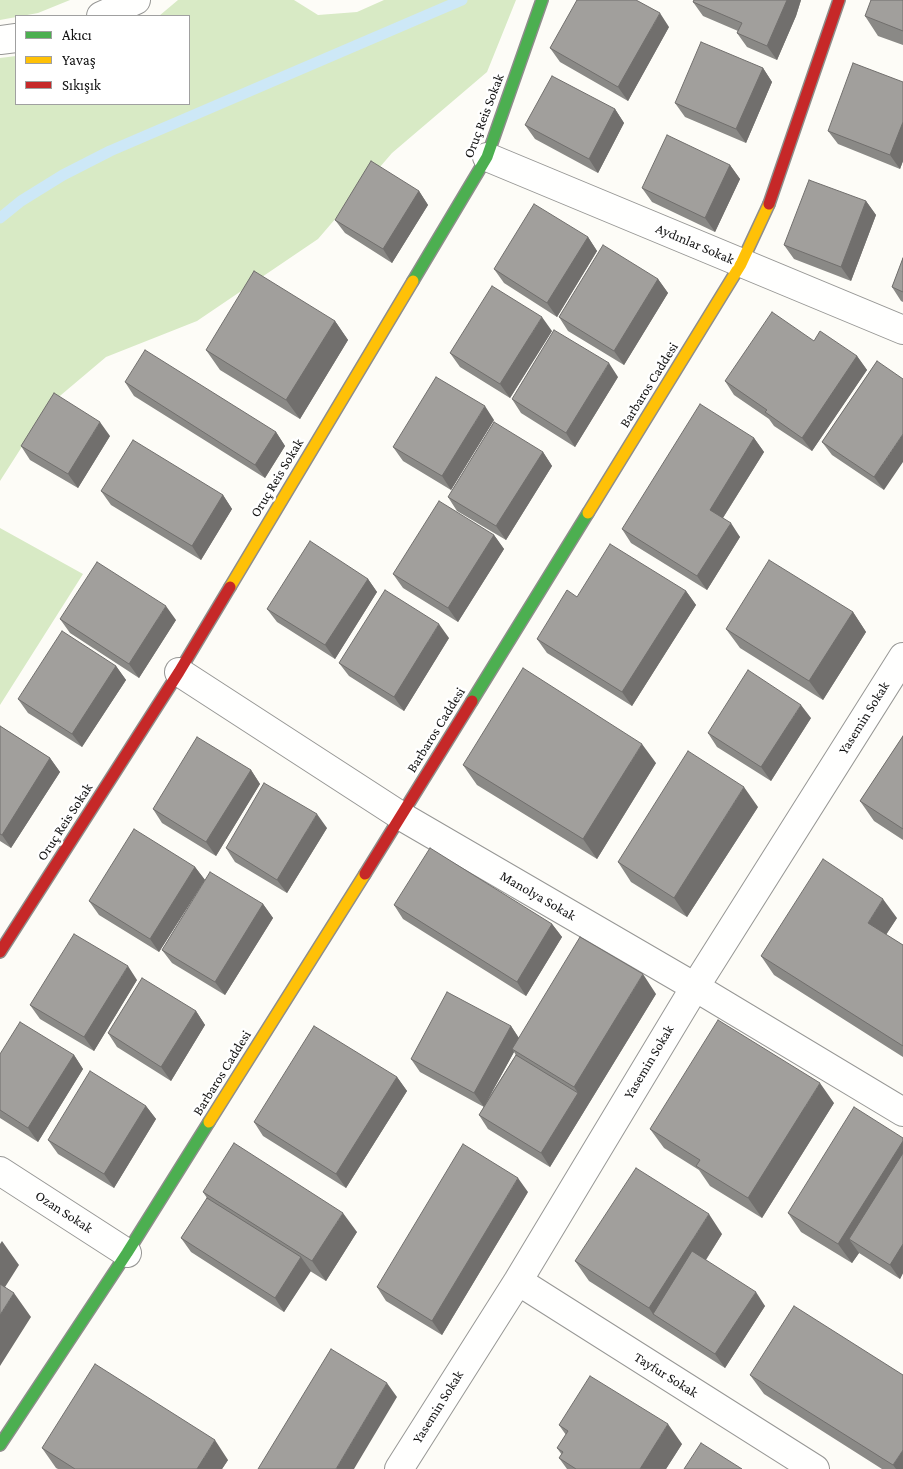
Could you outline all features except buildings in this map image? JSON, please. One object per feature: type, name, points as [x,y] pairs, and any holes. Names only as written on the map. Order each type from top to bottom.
[{"type":"street","points":[[103,15],[136,0]]},
{"type":"street","name":"Oruç Reis Sokak","points":[[0,952],[179,672],[487,157],[542,0]]},
{"type":"street","name":"Barbaros Caddesi","points":[[0,1445],[127,1253],[401,816],[741,264],[768,206],[839,0]]},
{"type":"street","points":[[0,40],[15,38]]},
{"type":"street","name":"Aydınlar Sokak","points":[[487,157],[903,330]]},
{"type":"street","name":"Yasemin Sokak","points":[[399,1469],[518,1281],[695,987],[902,659]]},
{"type":"street","name":"Manolya Sokak","points":[[179,672],[401,816],[695,987],[903,1112]]},
{"type":"street","name":"Ozan Sokak","points":[[0,1171],[127,1253]]},
{"type":"street","name":"Tayfur Sokak","points":[[518,1281],[815,1469]]},
{"type":"green space","points":[[0,0],[70,0],[38,13],[15,15],[15,17],[0,20]]},
{"type":"green space","points":[[178,0],[294,0],[318,15],[357,12],[384,0],[516,0],[487,72],[392,153],[318,239],[197,321],[106,357],[48,406],[0,481],[0,58],[15,56],[15,105],[190,105],[190,15],[160,15]]},
{"type":"green space","points":[[0,528],[83,574],[0,705]]},
{"type":"waterway","points":[[0,218],[21,201],[63,175],[110,151],[462,0]]},
{"type":"traffic: fast","points":[[413,281],[487,157],[542,0]]},
{"type":"traffic: fast","points":[[472,701],[588,513]]},
{"type":"traffic: fast","points":[[0,1445],[127,1253],[209,1122]]},
{"type":"traffic: slow","points":[[588,513],[741,264],[769,204]]},
{"type":"traffic: slow","points":[[230,587],[413,281]]},
{"type":"traffic: slow","points":[[209,1122],[365,874]]},
{"type":"traffic: jam","points":[[769,204],[839,0]]},
{"type":"traffic: jam","points":[[0,952],[179,672],[230,587]]},
{"type":"traffic: jam","points":[[365,874],[472,701]]}]
